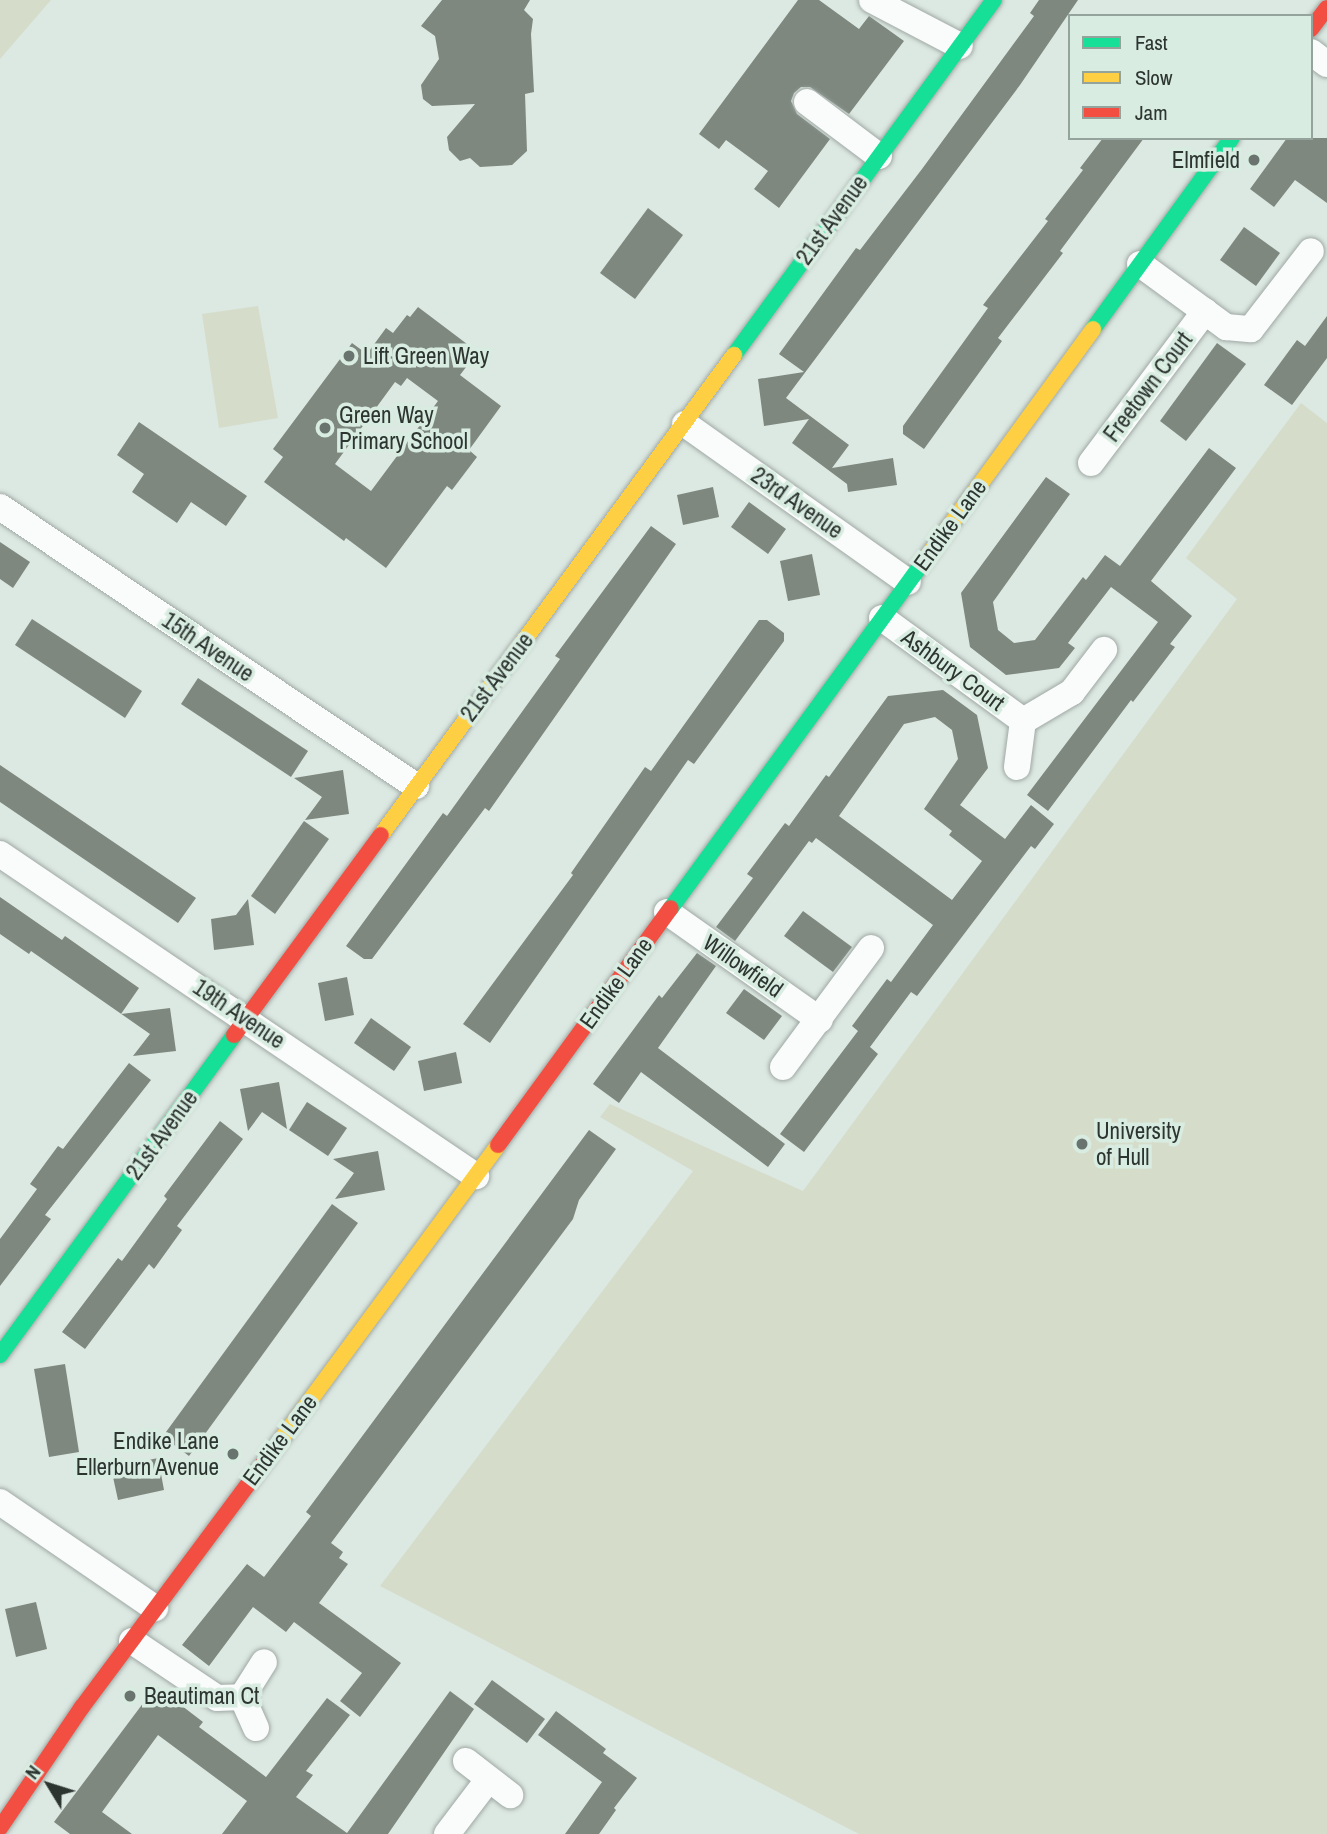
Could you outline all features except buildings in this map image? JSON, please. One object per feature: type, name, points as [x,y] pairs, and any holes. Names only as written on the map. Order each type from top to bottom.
[{"type":"street","points":[[872,0],[960,46]]},
{"type":"street","name":"21st Avenue","points":[[0,1355],[994,0]]},
{"type":"street","points":[[1313,26],[1327,8]]},
{"type":"street","points":[[807,102],[879,156]]},
{"type":"street","name":"Endike Lane","points":[[6,1827],[82,1706],[476,1176],[1231,140]]},
{"type":"street","name":"Freetown Court","points":[[1140,264],[1226,327],[1251,329],[1311,251]]},
{"type":"street","name":"Freetown Court","points":[[1091,463],[1205,311]]},
{"type":"street","name":"23rd Avenue","points":[[685,424],[908,582]]},
{"type":"street","name":"15th Avenue","points":[[0,507],[416,786]]},
{"type":"street","name":"Ashbury Court","points":[[882,618],[1023,721]]},
{"type":"street","name":"Ashbury Court","points":[[1023,721],[1072,692],[1104,650]]},
{"type":"street","name":"Ashbury Court","points":[[1017,767],[1023,721]]},
{"type":"street","name":"19th Avenue","points":[[0,854],[476,1176]]},
{"type":"street","name":"Willowfield","points":[[667,912],[820,1020]]},
{"type":"street","points":[[782,1067],[820,1020],[871,948]]},
{"type":"street","points":[[0,1502],[155,1608]]},
{"type":"street","points":[[132,1641],[217,1698],[243,1697]]},
{"type":"street","points":[[243,1697],[264,1662]]},
{"type":"street","points":[[243,1697],[256,1728]]},
{"type":"street","points":[[466,1761],[510,1795]]},
{"type":"street","points":[[447,1834],[488,1780]]},
{"type":"green space","points":[[0,0],[51,0],[0,59]]},
{"type":"green space","points":[[258,306],[278,418],[219,428],[202,314]]},
{"type":"green space","name":"University of Hull","points":[[1301,403],[1327,423],[1327,1834],[859,1834],[380,1586],[693,1171],[600,1117],[610,1104],[803,1191],[1237,599],[1186,558]]},
{"type":"traffic: fast","points":[[734,355],[994,0]]},
{"type":"traffic: fast","points":[[1093,329],[1231,140]]},
{"type":"traffic: fast","points":[[671,908],[927,557]]},
{"type":"traffic: fast","points":[[0,1355],[234,1035]]},
{"type":"traffic: slow","points":[[927,557],[1093,329]]},
{"type":"traffic: slow","points":[[381,835],[734,355]]},
{"type":"traffic: slow","points":[[269,1456],[498,1145]]},
{"type":"traffic: jam","points":[[1313,26],[1327,8]]},
{"type":"traffic: jam","points":[[234,1035],[381,835]]},
{"type":"traffic: jam","points":[[498,1145],[671,908]]},
{"type":"traffic: jam","points":[[0,1828],[82,1707],[269,1456]]},
{"type":"place","name":"Elmfield","points":[[1254,160]]},
{"type":"place","name":"Lift Green Way","points":[[349,356]]},
{"type":"place","name":"Green Way Primary School","points":[[325,428]]},
{"type":"place","name":"University of Hull","points":[[1082,1144]]},
{"type":"place","name":"Endike Lane Ellerburn Avenue","points":[[233,1454]]},
{"type":"place","name":"Beautiman Ct","points":[[130,1696]]}]
